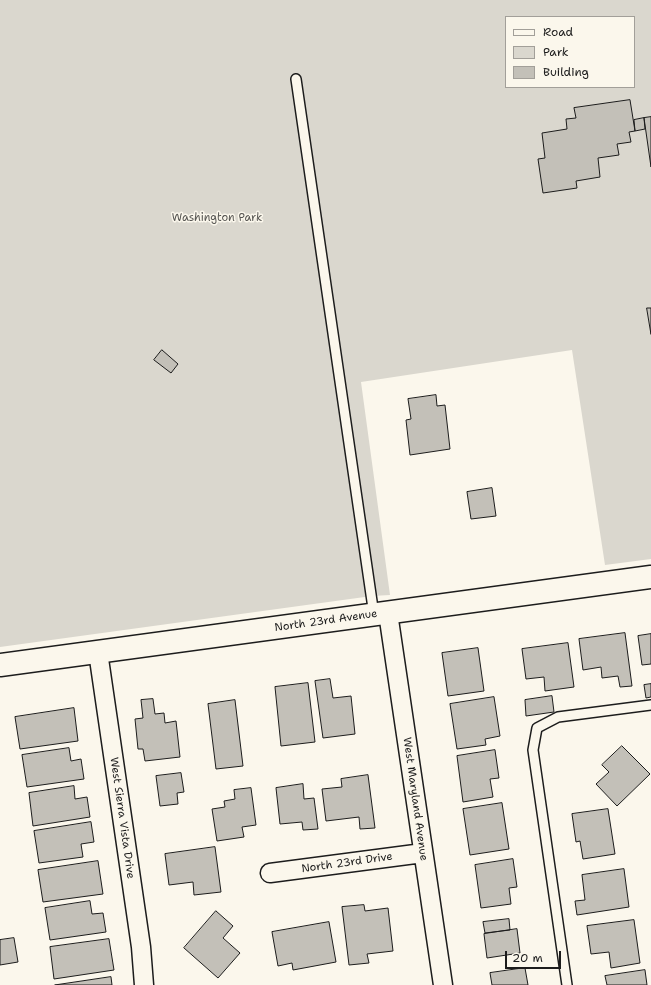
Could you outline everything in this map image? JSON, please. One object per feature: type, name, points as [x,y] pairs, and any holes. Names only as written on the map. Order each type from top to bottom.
[{"type":"street","name":"North 23rd Avenue","points":[[0,665],[651,577]]},
{"type":"street","name":"West Maryland Avenue","points":[[381,614],[423,853],[443,985]]},
{"type":"street","name":"West Sierra Vista Drive","points":[[98,652],[141,947],[144,985]]},
{"type":"street","name":"North 23rd Drive","points":[[270,874],[423,853]]},
{"type":"lane","points":[[296,79],[381,614]]},
{"type":"lane","points":[[567,985],[532,750],[537,728],[558,716],[651,705]]},
{"type":"green space","name":"Washington Park","points":[[0,0],[651,0],[651,559],[605,565],[572,350],[361,382],[390,595],[372,596],[0,647]]},
{"type":"building","points":[[630,100],[635,131],[629,132],[631,142],[617,144],[619,155],[598,158],[600,177],[576,181],[577,188],[543,193],[538,159],[545,158],[542,133],[567,129],[566,119],[576,118],[574,108]]},
{"type":"building","points":[[651,117],[651,167],[644,118]]},
{"type":"building","points":[[644,118],[645,129],[635,131],[634,120]]},
{"type":"building","points":[[647,308],[651,308],[651,334]]},
{"type":"building","points":[[162,350],[178,364],[171,373],[154,360]]},
{"type":"building","points":[[436,395],[437,406],[445,405],[450,449],[410,455],[406,420],[411,419],[408,399]]},
{"type":"building","points":[[492,488],[496,516],[471,519],[467,492]]},
{"type":"building","points":[[625,633],[632,686],[620,687],[618,676],[602,678],[601,667],[583,670],[579,639]]},
{"type":"building","points":[[651,634],[651,664],[642,665],[638,636]]},
{"type":"building","points":[[568,643],[574,687],[545,691],[544,677],[526,679],[522,649]]},
{"type":"building","points":[[478,648],[484,691],[448,696],[442,653]]},
{"type":"building","points":[[330,679],[333,698],[351,696],[355,734],[323,738],[315,681]]},
{"type":"building","points":[[308,683],[315,742],[281,746],[275,687]]},
{"type":"building","points":[[651,684],[651,697],[646,698],[644,685]]},
{"type":"building","points":[[552,696],[554,712],[526,716],[525,700]]},
{"type":"building","points":[[494,697],[500,736],[485,739],[486,745],[457,749],[450,704]]},
{"type":"building","points":[[153,699],[155,714],[164,713],[165,723],[176,721],[180,757],[145,761],[143,749],[138,749],[135,719],[143,718],[141,700]]},
{"type":"building","points":[[235,700],[243,766],[216,769],[208,704]]},
{"type":"building","points":[[74,708],[78,741],[20,749],[15,717]]},
{"type":"building","points":[[622,746],[650,774],[617,806],[596,784],[609,772],[602,765]]},
{"type":"building","points":[[69,748],[71,761],[81,759],[84,779],[27,787],[22,755]]},
{"type":"building","points":[[495,750],[499,778],[490,779],[493,797],[463,802],[457,756]]},
{"type":"building","points":[[181,773],[184,792],[177,793],[178,804],[160,806],[156,776]]},
{"type":"building","points":[[368,775],[375,828],[360,829],[359,817],[326,821],[322,789],[342,787],[341,779]]},
{"type":"building","points":[[303,784],[304,799],[314,798],[318,829],[303,830],[302,822],[280,824],[276,788]]},
{"type":"building","points":[[74,786],[75,799],[87,797],[90,817],[33,826],[29,793]]},
{"type":"building","points":[[251,788],[256,825],[242,827],[244,837],[217,841],[212,809],[225,807],[224,801],[235,799],[234,790]]},
{"type":"building","points":[[502,803],[509,849],[470,855],[463,809]]},
{"type":"building","points":[[608,809],[615,854],[583,859],[580,841],[576,842],[572,814]]},
{"type":"building","points":[[91,822],[94,842],[81,844],[83,857],[39,863],[34,831]]},
{"type":"building","points":[[215,847],[221,892],[194,895],[193,882],[169,885],[165,854]]},
{"type":"building","points":[[513,859],[517,887],[509,888],[511,904],[481,908],[475,865]]},
{"type":"building","points":[[98,861],[103,894],[43,902],[38,870]]},
{"type":"building","points":[[624,869],[629,907],[577,915],[575,901],[585,900],[582,875]]},
{"type":"building","points":[[90,901],[92,914],[103,913],[106,932],[50,940],[45,908]]},
{"type":"building","points":[[364,905],[365,911],[388,908],[393,951],[367,954],[369,963],[349,965],[342,907]]},
{"type":"building","points":[[216,911],[233,926],[223,938],[240,953],[218,978],[184,948]]},
{"type":"building","points":[[509,919],[510,930],[485,933],[483,922]]},
{"type":"building","points":[[634,920],[640,963],[611,968],[609,952],[591,954],[587,926]]},
{"type":"building","points":[[329,922],[336,962],[293,970],[292,963],[278,966],[272,932]]},
{"type":"building","points":[[517,929],[520,953],[487,958],[484,934]]},
{"type":"building","points":[[14,938],[18,962],[0,965],[0,940]]},
{"type":"building","points":[[109,939],[114,970],[54,979],[50,947]]},
{"type":"building","points":[[525,968],[528,985],[492,985],[490,973]]},
{"type":"building","points":[[645,970],[647,985],[607,985],[605,976]]},
{"type":"building","points":[[111,977],[112,985],[55,985]]}]
